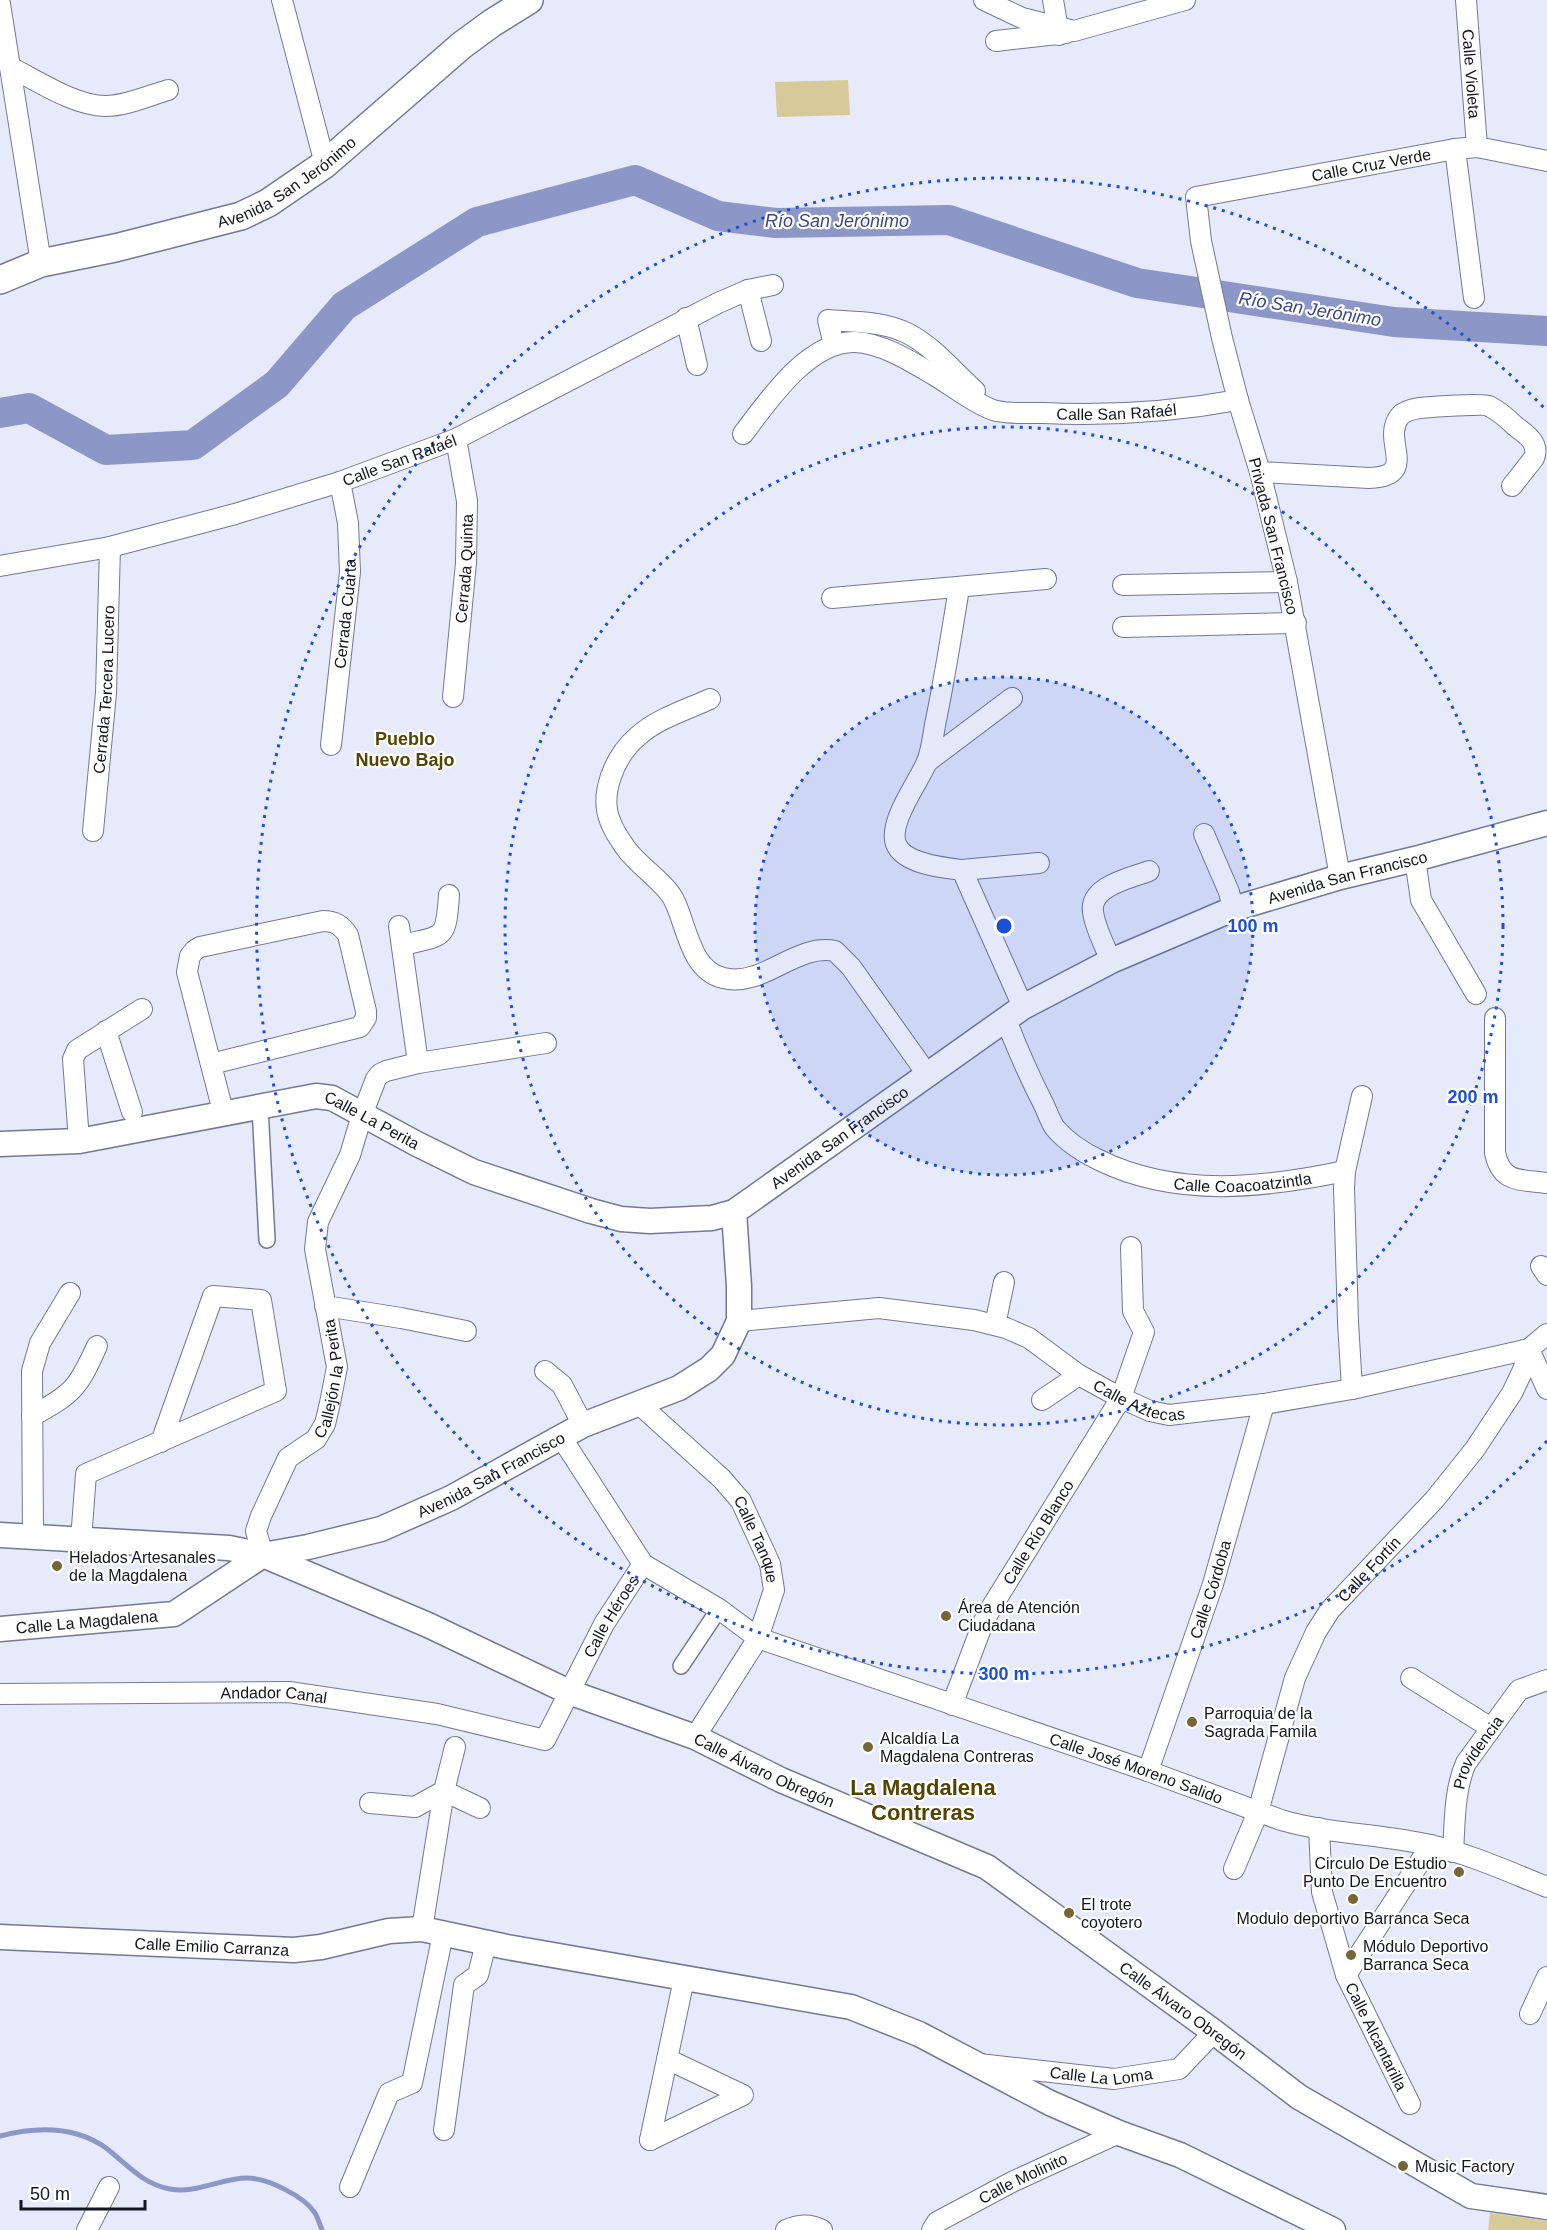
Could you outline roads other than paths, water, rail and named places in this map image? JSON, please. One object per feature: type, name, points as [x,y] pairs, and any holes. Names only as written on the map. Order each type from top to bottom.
[{"type":"main road","name":"Avenida San Jerónimo","points":[[0,280],[41,263],[115,248],[241,216],[268,203],[325,164],[462,45],[529,0]]},
{"type":"street","points":[[282,0],[325,164]]},
{"type":"street","points":[[984,0],[1022,18],[1064,31]]},
{"type":"street","points":[[1053,0],[1064,31]]},
{"type":"street","points":[[996,41],[1064,31],[1183,0]]},
{"type":"street","name":"Calle Violeta","points":[[1466,0],[1477,147]]},
{"type":"street","points":[[0,4],[41,263]]},
{"type":"street","points":[[10,67],[87,103],[103,106],[116,105],[168,90]]},
{"type":"street","name":"Calle Cruz Verde","points":[[1196,197],[1455,149],[1477,147],[1547,161]]},
{"type":"street","points":[[1455,149],[1474,298]]},
{"type":"street","name":"Privada San Francisco","points":[[1196,197],[1201,241],[1222,338],[1260,472],[1296,623],[1340,877]]},
{"type":"street","name":"Calle San Rafaél","points":[[0,566],[111,547],[235,514],[340,482],[456,439],[686,318],[748,290],[773,285]]},
{"type":"street","points":[[748,290],[761,341]]},
{"type":"street","points":[[686,318],[697,365]]},
{"type":"street","name":"Calle San Rafaél","points":[[743,434],[778,388],[814,356],[834,345],[855,342],[879,347],[934,375],[996,411],[1068,414],[1133,413],[1206,406],[1238,400]]},
{"type":"street","points":[[1260,472],[1386,477],[1394,472],[1397,463],[1396,421],[1405,412],[1419,408],[1485,405],[1508,419],[1534,443],[1536,453],[1534,458],[1512,486]]},
{"type":"street","name":"Cerrada Quinta","points":[[453,698],[466,563],[467,501],[456,439]]},
{"type":"street","name":"Cerrada Cuarta","points":[[331,745],[350,572],[348,523],[340,482]]},
{"type":"street","name":"Cerrada Tercera Lucero","points":[[93,831],[105,693],[111,547]]},
{"type":"street","points":[[832,598],[1046,579]]},
{"type":"street","points":[[1123,585],[1287,582]]},
{"type":"street","points":[[959,588],[947,668],[927,762],[899,816],[894,833],[897,846],[904,854],[918,861],[962,870],[1038,863]]},
{"type":"street","points":[[1123,627],[1296,623]]},
{"type":"street","points":[[927,762],[1012,698]]},
{"type":"street","points":[[710,699],[652,726],[637,737],[621,756],[611,774],[606,802],[610,822],[626,848],[673,898],[698,962],[709,971],[721,978],[735,980],[749,978],[818,949],[835,951],[851,967],[927,1074]]},
{"type":"street","name":"Avenida San Francisco","points":[[263,1555],[308,1547],[381,1529],[451,1498],[583,1425],[679,1388],[709,1369],[723,1355],[739,1321],[734,1212],[1015,1013],[1111,961],[1233,909],[1340,877],[1415,860],[1547,823]]},
{"type":"street","points":[[1204,834],[1229,892],[1233,909]]},
{"type":"street","points":[[1415,860],[1421,900],[1476,994]]},
{"type":"street","name":"Calle Coacoatzintla","points":[[962,870],[1015,1013],[1029,1078],[1055,1128],[1083,1153],[1145,1178],[1211,1187],[1304,1180],[1345,1171]]},
{"type":"street","points":[[1111,961],[1092,911],[1095,899],[1110,886],[1149,871]]},
{"type":"street","points":[[449,895],[448,923],[444,932],[435,937],[400,935],[418,1062],[546,1043]]},
{"type":"street","points":[[211,1064],[360,1027],[366,1018],[366,1011],[348,935],[343,928],[323,921],[195,950],[188,962],[187,972],[224,1115]]},
{"type":"street","points":[[79,1141],[73,1059],[77,1050],[142,1009]]},
{"type":"street","points":[[1495,1018],[1495,1153],[1498,1166],[1504,1174],[1513,1178],[1547,1183]]},
{"type":"street","points":[[106,1031],[132,1112]]},
{"type":"street","name":"Callejón la Perita","points":[[263,1555],[256,1531],[261,1516],[288,1458],[316,1439],[325,1424],[337,1367],[315,1249],[318,1222],[350,1155],[377,1076],[386,1071],[418,1062]]},
{"type":"street","name":"Calle La Perita","points":[[0,1144],[79,1141],[316,1096],[332,1098],[474,1172],[601,1214],[621,1219],[650,1221],[712,1218],[734,1212]]},
{"type":"street","points":[[1352,1389],[1345,1247],[1345,1171],[1362,1096]]},
{"type":"street","points":[[260,1107],[267,1240]]},
{"type":"street","name":"Calle Río Blanco","points":[[952,1705],[983,1623],[991,1608],[1121,1398],[1144,1332],[1133,1311],[1131,1247]]},
{"type":"street","points":[[995,1325],[1004,1282]]},
{"type":"street","points":[[33,1537],[32,1371],[40,1343],[70,1293]]},
{"type":"street","points":[[81,1540],[86,1474],[161,1442],[276,1391],[261,1300],[213,1296],[161,1442]]},
{"type":"street","points":[[325,1306],[466,1331]]},
{"type":"street","name":"Calle Aztecas","points":[[739,1321],[879,1308],[974,1320],[1029,1338],[1079,1375],[1121,1398],[1150,1411],[1170,1415],[1264,1404],[1352,1389],[1526,1350],[1547,1334]]},
{"type":"street","points":[[32,1416],[60,1401],[74,1388],[83,1376],[97,1346]]},
{"type":"street","points":[[1526,1350],[1547,1389]]},
{"type":"street","name":"Calle Fortín","points":[[1234,1869],[1258,1812],[1295,1678],[1316,1632],[1330,1610],[1429,1506],[1475,1449],[1512,1393],[1527,1358],[1526,1350]]},
{"type":"street","points":[[545,1371],[562,1385],[583,1425]]},
{"type":"street","points":[[1042,1400],[1079,1375]]},
{"type":"street","name":"Calle Tanque","points":[[638,1403],[722,1479],[741,1501],[770,1564],[774,1590],[758,1638],[695,1737]]},
{"type":"street","name":"Calle Córdoba","points":[[1148,1771],[1213,1584],[1264,1404]]},
{"type":"street","name":"Calle Héroes","points":[[545,1740],[604,1624],[643,1564],[561,1437]]},
{"type":"street","points":[[0,1534],[229,1548],[263,1555]]},
{"type":"street","name":"Calle La Magdalena","points":[[0,1629],[174,1614],[263,1555]]},
{"type":"street","name":"Calle Álvaro Obregón","points":[[263,1555],[428,1625],[569,1692],[695,1737],[781,1779],[987,1867],[1214,2032],[1299,2097],[1472,2196],[1547,2207]]},
{"type":"street","name":"Calle José Moreno Salido","points":[[643,1564],[719,1609],[758,1638],[1148,1771],[1292,1823],[1431,1845],[1547,1887]]},
{"type":"street","points":[[681,1666],[719,1609]]},
{"type":"street","points":[[1411,1678],[1491,1728]]},
{"type":"street","name":"Providencia","points":[[1453,1852],[1456,1803],[1466,1762],[1519,1690],[1547,1680]]},
{"type":"street","name":"Andador Canal","points":[[0,1694],[289,1692],[437,1714],[545,1740]]},
{"type":"street","points":[[350,2187],[389,2093],[412,2083],[432,1931],[444,1791],[455,1747]]},
{"type":"street","points":[[370,1803],[415,1807],[444,1791]]},
{"type":"street","points":[[444,1791],[480,1808]]},
{"type":"street","name":"Calle Alcantarilla","points":[[1319,1828],[1322,1892],[1346,1975],[1410,2104]]},
{"type":"street","points":[[1346,1975],[1431,1845]]},
{"type":"street","name":"Calle Emilio Carranza","points":[[0,1937],[294,1950],[321,1947],[389,1931],[432,1931],[486,1943],[850,2007],[919,2034],[1050,2103],[1119,2133],[1180,2155],[1333,2230]]},
{"type":"street","points":[[444,2130],[464,1985],[478,1975],[486,1943]]},
{"type":"street","points":[[1530,2014],[1547,1977]]},
{"type":"street","points":[[667,2059],[743,2095],[650,2140],[667,2059],[684,1978]]},
{"type":"street","name":"Calle La Loma","points":[[971,2063],[1114,2079],[1179,2069],[1214,2032]]},
{"type":"street","name":"Calle Molinito","points":[[932,2230],[937,2222],[1012,2182],[1119,2133]]},
{"type":"street","points":[[87,2230],[109,2187]]},
{"type":"street","points":[[786,2230],[804,2225],[822,2230]]},
{"type":"waterway","name":"Río San Jerónimo","points":[[0,413],[29,408],[106,450],[193,445],[277,384],[344,306],[477,222],[635,180],[718,216],[776,223],[949,220],[1137,283],[1394,322],[1547,331]]},
{"type":"waterway","points":[[0,2136],[41,2130],[68,2132],[81,2136],[106,2148],[135,2173],[151,2183],[170,2189],[199,2188],[228,2180],[247,2178],[265,2181],[303,2200],[315,2213],[322,2230]]},
{"type":"place","name":"Helados Artesanales de la Magdalena","points":[[57,1566]]},
{"type":"place","name":"Área de Atención Ciudadana","points":[[946,1616]]},
{"type":"place","name":"Parroquia de la Sagrada Famila","points":[[1192,1722]]},
{"type":"place","name":"Alcaldía La Magdalena Contreras","points":[[868,1747]]},
{"type":"place","name":"Circulo De Estudio Punto De Encuentro","points":[[1459,1872]]},
{"type":"place","name":"Modulo deportivo Barranca Seca","points":[[1353,1899]]},
{"type":"place","name":"El trote coyotero","points":[[1069,1913]]},
{"type":"place","name":"Módulo Deportivo Barranca Seca","points":[[1351,1955]]},
{"type":"place","name":"Music Factory","points":[[1403,2166]]},
{"type":"district","name":"Pueblo Nuevo Bajo","points":[[405,750]]},
{"type":"district","name":"La Magdalena Contreras","points":[[923,1800]]}]
